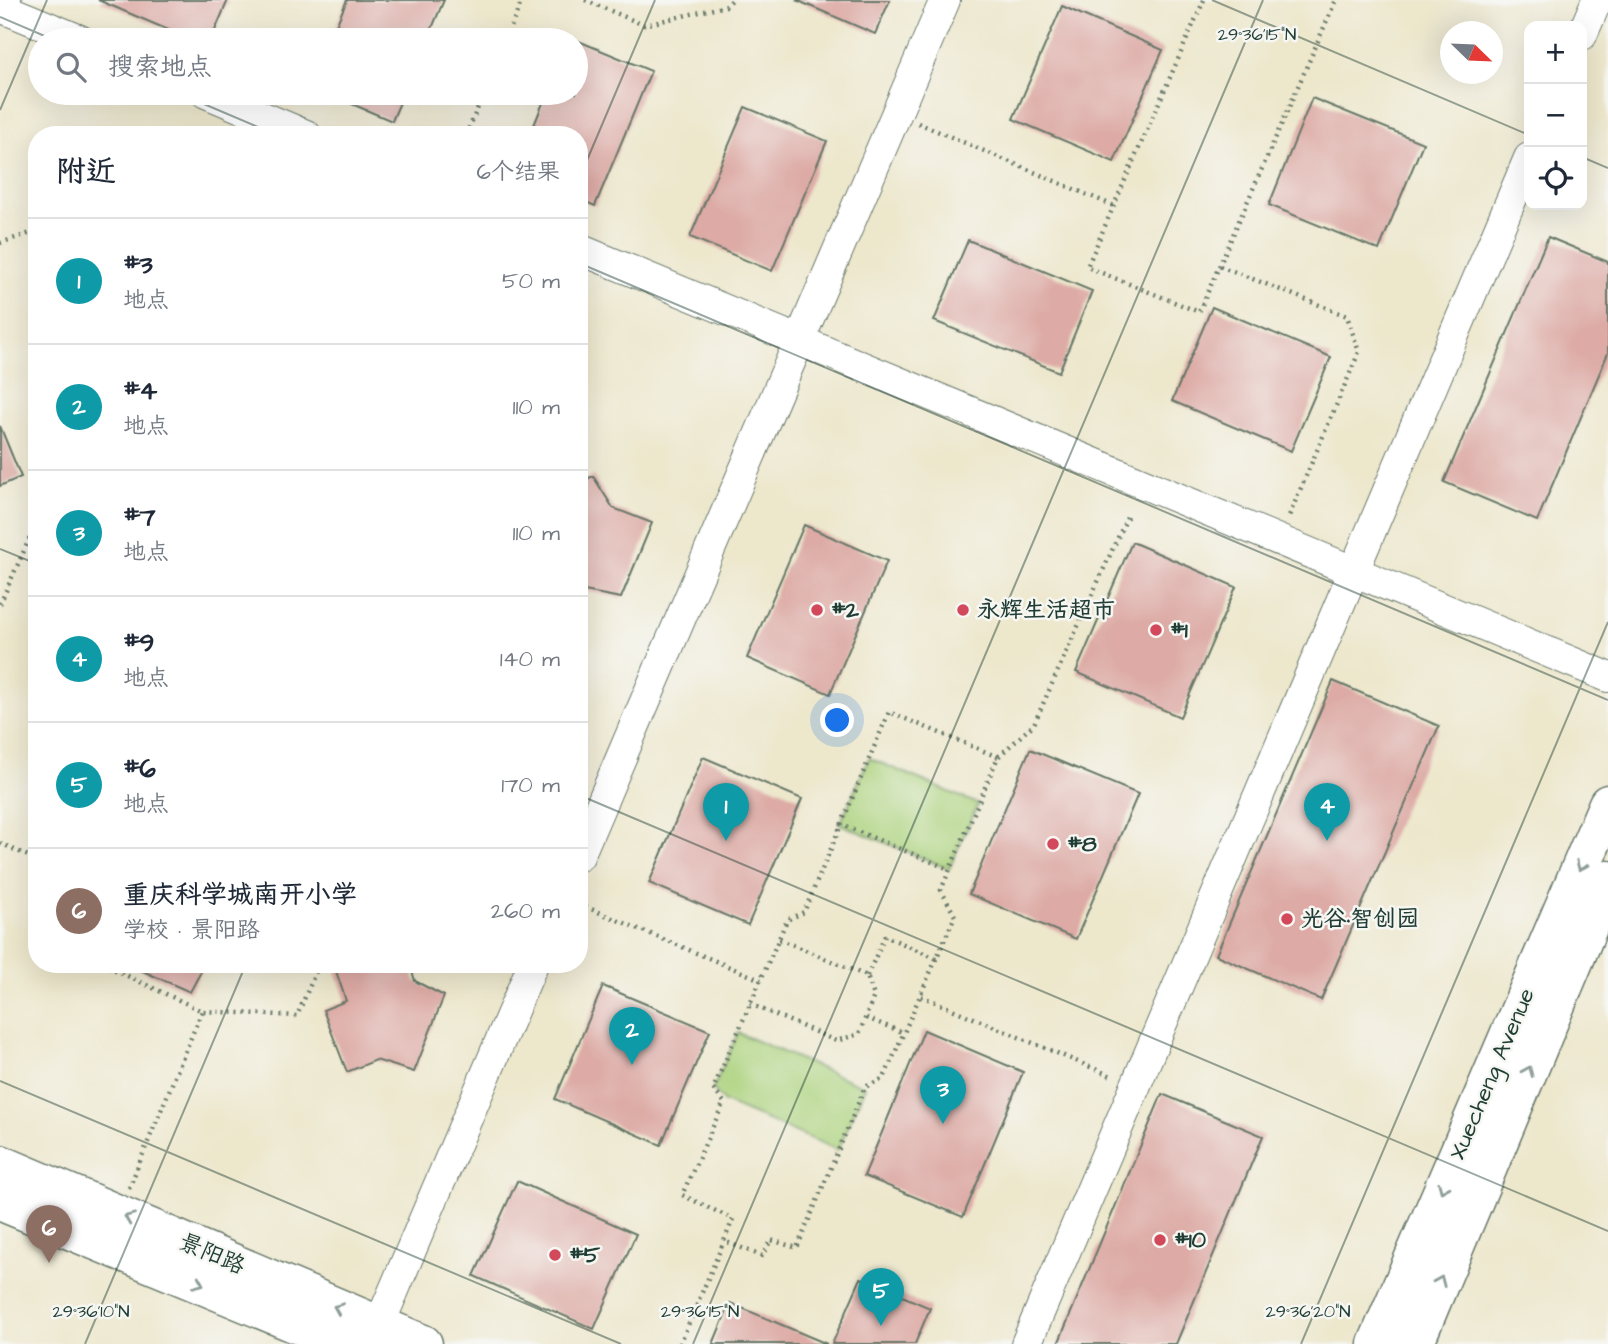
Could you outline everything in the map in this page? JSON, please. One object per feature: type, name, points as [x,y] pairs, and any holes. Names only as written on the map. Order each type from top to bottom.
[{"type":"main road","points":[[0,6],[2,0]]},
{"type":"main road","name":"Xuecheng Avenue","points":[[1377,1344],[1608,804]]},
{"type":"main road","name":"Xuecheng Avenue","points":[[1414,1344],[1608,880]]},
{"type":"main road","name":"景阳路","points":[[0,1164],[119,1214],[375,1335],[423,1344]]},
{"type":"main road","name":"景阳路","points":[[0,1201],[345,1344]]},
{"type":"street","points":[[588,835],[944,0]]},
{"type":"street","points":[[1587,23],[1597,0]]},
{"type":"street","points":[[0,6],[52,28]]},
{"type":"street","points":[[234,105],[284,126]]},
{"type":"street","points":[[1026,1344],[1524,170]]},
{"type":"street","points":[[588,252],[1608,677]]},
{"type":"street","points":[[375,1335],[529,973]]},
{"type":"path","points":[[511,28],[522,0]]},
{"type":"path","points":[[585,0],[645,25],[726,6],[732,0]]},
{"type":"path","points":[[1204,0],[1087,267],[1199,312],[1336,0]]},
{"type":"path","points":[[470,126],[479,105]]},
{"type":"path","points":[[896,114],[1114,206]]},
{"type":"path","points":[[0,243],[28,234]]},
{"type":"path","points":[[1220,266],[1347,316],[1359,352],[1279,540]]},
{"type":"path","points":[[724,1241],[762,1256],[772,1240],[797,1248],[865,1087],[884,1078],[938,959],[955,916],[940,890],[998,758],[1034,724],[1128,515]]},
{"type":"path","points":[[0,604],[28,542]]},
{"type":"path","points":[[680,1344],[733,1219],[682,1195],[724,1102],[713,1089],[787,920],[804,912],[889,712],[998,758]]},
{"type":"path","points":[[840,824],[949,869]]},
{"type":"path","points":[[0,843],[28,856]]},
{"type":"path","points":[[588,908],[761,980]]},
{"type":"path","points":[[750,1004],[836,1041],[859,1034],[874,996],[867,976],[884,936],[938,959]]},
{"type":"path","points":[[779,939],[867,976]]},
{"type":"path","points":[[121,973],[202,1011],[297,1016],[315,973]]},
{"type":"path","points":[[921,996],[1136,1086]]},
{"type":"path","points":[[119,1214],[202,1011]]},
{"type":"path","points":[[866,1018],[905,1033]]},
{"type":"green space","points":[[869,758],[978,804],[949,869],[840,824]]},
{"type":"green space","points":[[738,1033],[865,1087],[838,1150],[724,1102],[713,1089]]},
{"type":"building","points":[[98,0],[228,0],[216,28],[164,28]]},
{"type":"building","points":[[347,0],[444,0],[432,28],[335,28]]},
{"type":"building","points":[[796,0],[890,0],[875,34]]},
{"type":"building","points":[[1062,6],[1163,50],[1114,162],[1013,119]]},
{"type":"building","points":[[588,45],[651,71],[595,206],[588,203],[588,126],[534,126],[542,105],[588,105]]},
{"type":"building","points":[[1312,98],[1423,143],[1379,250],[1269,205]]},
{"type":"building","points":[[354,105],[399,105],[392,121]]},
{"type":"building","points":[[745,107],[827,141],[772,271],[690,237]]},
{"type":"building","points":[[1548,237],[1608,262],[1608,353],[1537,521],[1444,482]]},
{"type":"building","points":[[968,240],[1092,291],[1059,372],[934,321]]},
{"type":"building","points":[[1212,307],[1331,357],[1291,451],[1172,401]]},
{"type":"building","points":[[0,426],[21,477],[0,486]]},
{"type":"building","points":[[593,476],[613,508],[652,523],[621,598],[588,592],[588,478]]},
{"type":"building","name":"#2","points":[[804,525],[887,561],[830,694],[747,658]]},
{"type":"building","name":"#1","points":[[1132,542],[1236,587],[1180,717],[1076,672]]},
{"type":"building","points":[[1333,681],[1439,726],[1321,1000],[1216,955]]},
{"type":"building","name":"#8","points":[[1030,749],[1138,794],[1076,939],[969,894]]},
{"type":"building","points":[[703,757],[802,799],[748,925],[649,883]]},
{"type":"building","points":[[147,973],[200,973],[190,992]]},
{"type":"building","points":[[337,973],[413,973],[415,981],[444,996],[414,1072],[376,1060],[347,1072],[323,1010],[346,1001]]},
{"type":"building","points":[[603,986],[710,1031],[661,1145],[555,1099]]},
{"type":"building","points":[[924,1030],[1023,1072],[963,1217],[864,1176]]},
{"type":"building","name":"#10","points":[[1162,1094],[1263,1136],[1176,1344],[1058,1344]]},
{"type":"building","name":"#5","points":[[517,1181],[636,1234],[594,1329],[474,1276]]},
{"type":"building","points":[[861,1278],[930,1308],[915,1344],[832,1344]]},
{"type":"building","points":[[730,1303],[827,1344],[713,1344]]},
{"type":"place","name":"#2","points":[[817,610]]},
{"type":"place","name":"永辉生活超市","points":[[963,610]]},
{"type":"place","name":"#1","points":[[1156,630]]},
{"type":"place","name":"#3","points":[[726,841]]},
{"type":"place","name":"#9","points":[[1327,841]]},
{"type":"place","name":"#8","points":[[1053,844]]},
{"type":"place","name":"光谷·智创园","points":[[1287,919]]},
{"type":"place","name":"#4","points":[[632,1065]]},
{"type":"place","name":"#7","points":[[943,1124]]},
{"type":"place","name":"#10","points":[[1160,1240]]},
{"type":"place","name":"#5","points":[[555,1255]]},
{"type":"place","name":"重庆科学城南开小学","points":[[49,1263]]},
{"type":"place","name":"#6","points":[[881,1326]]}]
